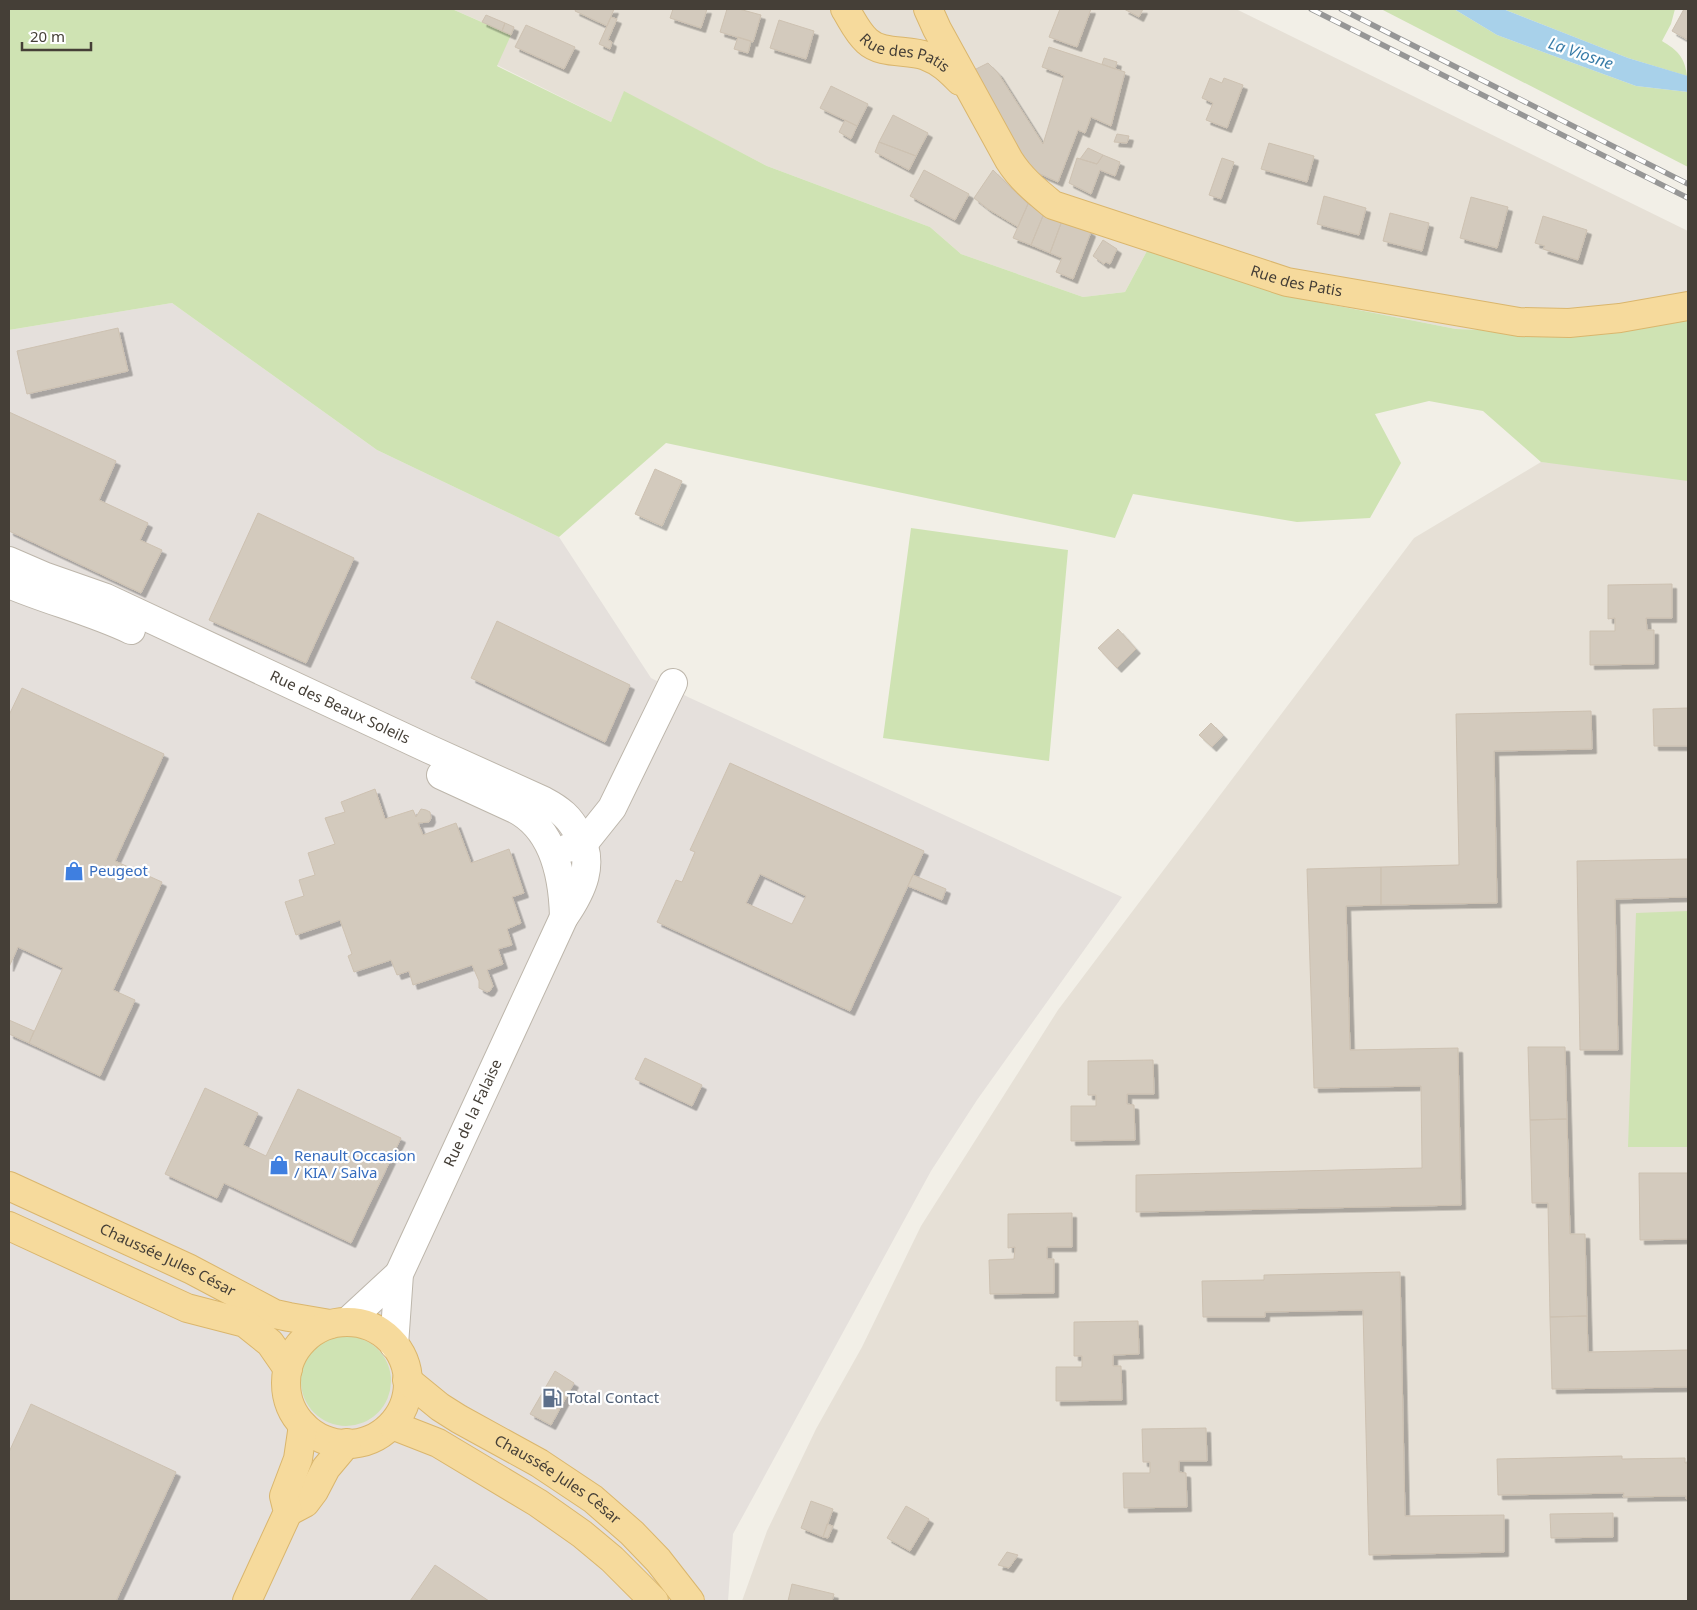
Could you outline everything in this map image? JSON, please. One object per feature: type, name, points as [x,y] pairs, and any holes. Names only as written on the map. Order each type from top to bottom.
[{"type":"main road","name":"Rue des Patis","points":[[928,9],[936,29],[1017,173],[1029,186],[1054,204],[1287,282],[1519,322],[1577,322],[1620,318],[1688,306]]},
{"type":"main road","name":"Rue des Patis","points":[[851,16],[868,42],[875,46],[925,56],[938,61],[970,91]]},
{"type":"main road","name":"Chaussée Jules César","points":[[9,1186],[190,1269],[275,1314],[289,1318],[338,1323]]},
{"type":"main road","name":"Chaussée Jules César","points":[[9,1226],[187,1308],[245,1323],[270,1343],[288,1369]]},
{"type":"main road","points":[[338,1323],[360,1323],[384,1335],[394,1345],[405,1365],[407,1380],[403,1406],[392,1424],[373,1437],[347,1443],[329,1441],[313,1433],[303,1425],[293,1411],[286,1388],[288,1369],[293,1354],[299,1345],[312,1333],[338,1323]]},
{"type":"main road","name":"Chaussée Jules Cèsar","points":[[407,1380],[447,1411],[539,1463],[593,1499],[639,1540],[658,1560],[690,1601]]},
{"type":"main road","name":"Chaussée Jules Cèsar","points":[[392,1424],[438,1444],[538,1503],[582,1534],[612,1559],[654,1601]]},
{"type":"main road","points":[[288,1512],[284,1496],[298,1459],[303,1425]]},
{"type":"main road","points":[[247,1601],[288,1512],[305,1503],[314,1491],[326,1468],[347,1443]]},
{"type":"street","points":[[898,51],[918,47],[927,38],[931,27],[928,9]]},
{"type":"street","name":"Rue des Beaux Soleils","points":[[9,561],[46,577],[106,598],[417,744],[544,801],[561,811],[570,820],[584,843],[586,857],[583,881],[579,892],[564,917],[548,952]]},
{"type":"street","name":"Rue des Beaux Soleils","points":[[9,584],[32,594],[102,617],[525,814],[534,822],[550,846],[556,861],[561,879],[564,917]]},
{"type":"street","points":[[550,846],[570,848],[584,843],[612,808],[673,683]]},
{"type":"street","name":"Rue de la Falaise","points":[[394,1345],[399,1274],[548,952]]},
{"type":"street","name":"Rue de la Falaise","points":[[338,1323],[399,1274]]},
{"type":"shaded area","points":[[452,9],[1236,9],[1688,231],[1688,316],[1623,332],[1570,333],[1456,329],[1282,295],[1148,249],[1125,292],[1083,297],[961,254],[930,227],[767,166],[624,92],[611,122],[497,65],[482,22]]},
{"type":"shaded area","points":[[172,303],[377,450],[559,537],[651,678],[688,697],[1122,897],[977,1100],[931,1171],[733,1534],[728,1601],[9,1601],[9,330]]},
{"type":"shaded area","points":[[1541,462],[1688,472],[1688,1601],[742,1601],[767,1531],[816,1429],[862,1347],[921,1226],[1058,1010],[1414,538]]},
{"type":"green space","points":[[9,9],[452,9],[511,35],[497,66],[611,122],[624,91],[767,166],[930,227],[961,254],[1083,297],[1125,292],[1148,249],[1282,295],[1456,329],[1570,333],[1623,332],[1688,316],[1688,481],[1541,462],[1483,411],[1429,401],[1375,414],[1401,463],[1370,518],[1297,522],[1133,494],[1115,538],[666,443],[559,537],[377,450],[172,303],[9,330]]},
{"type":"green space","points":[[1381,9],[1454,9],[1497,35],[1636,86],[1688,92],[1688,167]]},
{"type":"green space","points":[[1503,9],[1675,9],[1671,24],[1662,41],[1682,59],[1687,76],[1628,58]]},
{"type":"green space","points":[[911,528],[1068,550],[1049,761],[883,738]]},
{"type":"green space","points":[[1688,911],[1688,1147],[1628,1147],[1636,913]]},
{"type":"green space","points":[[346,1336],[363,1339],[378,1349],[388,1364],[391,1381],[388,1398],[378,1413],[363,1423],[346,1426],[329,1423],[314,1413],[304,1398],[301,1381],[304,1364],[314,1349],[329,1339]]},
{"type":"water","name":"La Viosne","points":[[1454,9],[1503,9],[1628,58],[1688,76],[1688,92],[1636,86],[1497,35]]},
{"type":"building","points":[[576,9],[614,9],[607,26],[575,11]]},
{"type":"building","points":[[673,9],[707,9],[701,28],[670,18]]},
{"type":"building","points":[[727,9],[739,9],[761,15],[753,42],[720,32]]},
{"type":"building","points":[[1060,9],[1091,9],[1077,47],[1049,37]]},
{"type":"building","points":[[1124,9],[1143,9],[1139,17]]},
{"type":"building","points":[[1684,9],[1688,9],[1688,40],[1672,31]]},
{"type":"building","points":[[486,15],[505,23],[502,31],[482,22]]},
{"type":"building","points":[[611,17],[617,19],[608,40],[612,42],[610,49],[599,44]]},
{"type":"building","points":[[779,20],[814,31],[806,59],[770,48]]},
{"type":"building","points":[[505,23],[514,27],[511,35],[502,31]]},
{"type":"building","points":[[526,25],[575,47],[564,69],[515,47]]},
{"type":"building","points":[[738,37],[751,41],[748,53],[734,49]]},
{"type":"building","points":[[1049,47],[1125,72],[1111,126],[1091,117],[1085,133],[1078,130],[1058,182],[1038,173],[1030,166],[981,90],[972,71],[988,63],[998,73],[1043,144],[1064,76],[1042,67]]},
{"type":"building","points":[[1104,58],[1117,62],[1115,69],[1102,64]]},
{"type":"building","points":[[1210,78],[1222,83],[1224,78],[1243,85],[1227,128],[1206,120],[1213,103],[1202,98]]},
{"type":"building","points":[[831,86],[868,104],[857,126],[820,108]]},
{"type":"building","points":[[893,115],[928,133],[916,156],[879,142]]},
{"type":"building","points":[[845,120],[857,126],[851,139],[839,132]]},
{"type":"building","points":[[1117,134],[1129,136],[1127,143],[1114,142]]},
{"type":"building","points":[[879,142],[916,156],[909,170],[875,152]]},
{"type":"building","points":[[1269,143],[1314,156],[1307,182],[1261,169]]},
{"type":"building","points":[[1088,148],[1103,155],[1097,164],[1080,159]]},
{"type":"building","points":[[1103,155],[1120,162],[1115,176],[1100,170],[1091,194],[1069,183],[1077,158],[1097,164]]},
{"type":"building","points":[[1222,158],[1234,162],[1221,199],[1209,195]]},
{"type":"building","points":[[924,170],[969,194],[955,220],[910,196]]},
{"type":"building","points":[[993,170],[1028,204],[1018,227],[974,198]]},
{"type":"building","points":[[1324,196],[1366,208],[1359,235],[1317,224]]},
{"type":"building","points":[[1471,197],[1508,207],[1497,248],[1460,238]]},
{"type":"building","points":[[1028,204],[1045,211],[1031,245],[1013,238]]},
{"type":"building","points":[[1045,211],[1063,218],[1050,253],[1031,245]]},
{"type":"building","points":[[1390,213],[1429,223],[1422,251],[1383,241]]},
{"type":"building","points":[[1543,216],[1587,230],[1578,260],[1543,249],[1545,246],[1535,243]]},
{"type":"building","points":[[1063,218],[1091,232],[1073,279],[1056,272],[1062,258],[1050,253]]},
{"type":"building","points":[[1103,240],[1117,249],[1110,264],[1106,262],[1104,264],[1093,256]]},
{"type":"building","points":[[118,328],[128,371],[27,394],[17,351]]},
{"type":"building","points":[[9,412],[116,461],[99,500],[148,523],[140,540],[162,550],[141,593],[9,531]]},
{"type":"building","points":[[655,469],[682,481],[662,526],[635,514]]},
{"type":"building","points":[[258,513],[354,558],[306,663],[209,620]]},
{"type":"building","points":[[1672,584],[1672,618],[1646,618],[1647,630],[1654,630],[1654,664],[1590,665],[1590,631],[1615,631],[1615,618],[1608,619],[1608,585]]},
{"type":"building","points":[[497,621],[630,685],[605,742],[471,678]]},
{"type":"building","points":[[1118,629],[1136,649],[1117,668],[1098,648]]},
{"type":"building","name":"Peugeot","points":[[22,688],[164,754],[115,861],[162,882],[113,990],[135,1000],[100,1076],[29,1043],[63,968],[18,947],[9,967],[9,715]]},
{"type":"building","points":[[1688,708],[1688,746],[1654,746],[1653,709]]},
{"type":"building","points":[[1591,711],[1592,749],[1494,751],[1497,903],[1381,905],[1381,867],[1459,865],[1456,714]]},
{"type":"building","points":[[1211,723],[1223,735],[1212,747],[1199,735]]},
{"type":"building","points":[[730,763],[924,851],[850,1011],[657,922],[676,880],[682,882],[695,852],[690,850]],"holes":[[[760,874],[806,896],[792,924],[746,903]]]},
{"type":"building","points":[[375,789],[385,819],[413,810],[416,817],[421,809],[430,812],[431,818],[429,822],[418,823],[423,835],[456,823],[471,863],[509,849],[524,893],[512,897],[521,923],[507,929],[512,945],[498,949],[503,964],[487,970],[493,986],[490,991],[487,992],[479,988],[479,981],[472,965],[413,985],[409,971],[397,975],[391,960],[354,972],[348,956],[352,954],[340,920],[296,935],[285,902],[304,896],[299,880],[315,875],[308,853],[335,844],[325,818],[345,812],[341,802]]},
{"type":"building","points":[[1688,859],[1688,897],[1615,899],[1618,1050],[1580,1050],[1577,861]]},
{"type":"building","points":[[1381,867],[1381,905],[1346,906],[1350,1050],[1458,1048],[1461,1205],[1136,1212],[1136,1175],[1422,1168],[1421,1086],[1314,1088],[1307,869]]},
{"type":"building","points":[[913,875],[946,889],[942,900],[908,886]]},
{"type":"building","points":[[9,1020],[34,1031],[29,1043],[9,1034]]},
{"type":"building","points":[[1528,1047],[1565,1047],[1567,1119],[1530,1120]]},
{"type":"building","points":[[645,1058],[702,1085],[692,1106],[635,1079]]},
{"type":"building","points":[[1153,1060],[1154,1094],[1127,1094],[1127,1104],[1134,1105],[1135,1140],[1071,1141],[1071,1106],[1096,1106],[1096,1095],[1088,1095],[1088,1061]]},
{"type":"building","name":"Renault Occasion / KIA / Salva","points":[[205,1088],[258,1113],[243,1145],[266,1156],[298,1089],[401,1138],[351,1243],[224,1183],[217,1198],[165,1174]]},
{"type":"building","points":[[1567,1119],[1570,1234],[1585,1234],[1587,1316],[1550,1317],[1548,1203],[1532,1203],[1530,1120]]},
{"type":"building","points":[[1639,1173],[1688,1173],[1688,1239],[1640,1240]]},
{"type":"building","points":[[1072,1213],[1072,1247],[1047,1247],[1047,1259],[1054,1259],[1054,1293],[990,1294],[989,1260],[1014,1259],[1015,1247],[1008,1248],[1008,1214]]},
{"type":"building","points":[[1400,1272],[1405,1516],[1504,1515],[1504,1552],[1369,1555],[1363,1310],[1265,1312],[1265,1317],[1203,1317],[1202,1281],[1264,1280],[1264,1275]]},
{"type":"building","points":[[1587,1316],[1588,1352],[1688,1350],[1688,1387],[1552,1389],[1550,1317]]},
{"type":"building","points":[[1138,1321],[1139,1354],[1113,1355],[1113,1366],[1121,1366],[1122,1400],[1056,1401],[1056,1367],[1082,1367],[1082,1356],[1074,1356],[1074,1322]]},
{"type":"building","name":"Total Contact","points":[[555,1371],[574,1383],[551,1425],[530,1414]]},
{"type":"building","points":[[31,1404],[176,1472],[116,1601],[9,1601],[9,1452]]},
{"type":"building","points":[[1206,1428],[1207,1461],[1179,1461],[1179,1472],[1186,1473],[1187,1507],[1124,1508],[1123,1473],[1150,1473],[1150,1462],[1143,1462],[1142,1429]]},
{"type":"building","points":[[1622,1456],[1622,1459],[1685,1458],[1685,1463],[1688,1463],[1688,1499],[1686,1499],[1686,1496],[1623,1497],[1624,1493],[1498,1495],[1497,1459]]},
{"type":"building","points":[[811,1501],[833,1509],[823,1537],[801,1528]]},
{"type":"building","points":[[906,1506],[929,1519],[910,1551],[887,1538]]},
{"type":"building","points":[[1613,1513],[1613,1537],[1551,1538],[1550,1514]]},
{"type":"building","points":[[827,1524],[833,1526],[828,1538],[823,1537]]},
{"type":"building","points":[[1007,1552],[1018,1555],[1009,1568],[998,1565]]},
{"type":"building","points":[[435,1565],[489,1601],[410,1601]]},
{"type":"building","points":[[792,1584],[834,1594],[832,1601],[788,1601]]},
{"type":"railway","points":[[1311,9],[1688,198]]},
{"type":"railway","points":[[1341,9],[1688,184]]},
{"type":"place","name":"Peugeot","points":[[74,871]]},
{"type":"place","name":"Renault Occasion / KIA / Salva","points":[[279,1165]]},
{"type":"place","name":"Total Contact","points":[[552,1398]]}]
